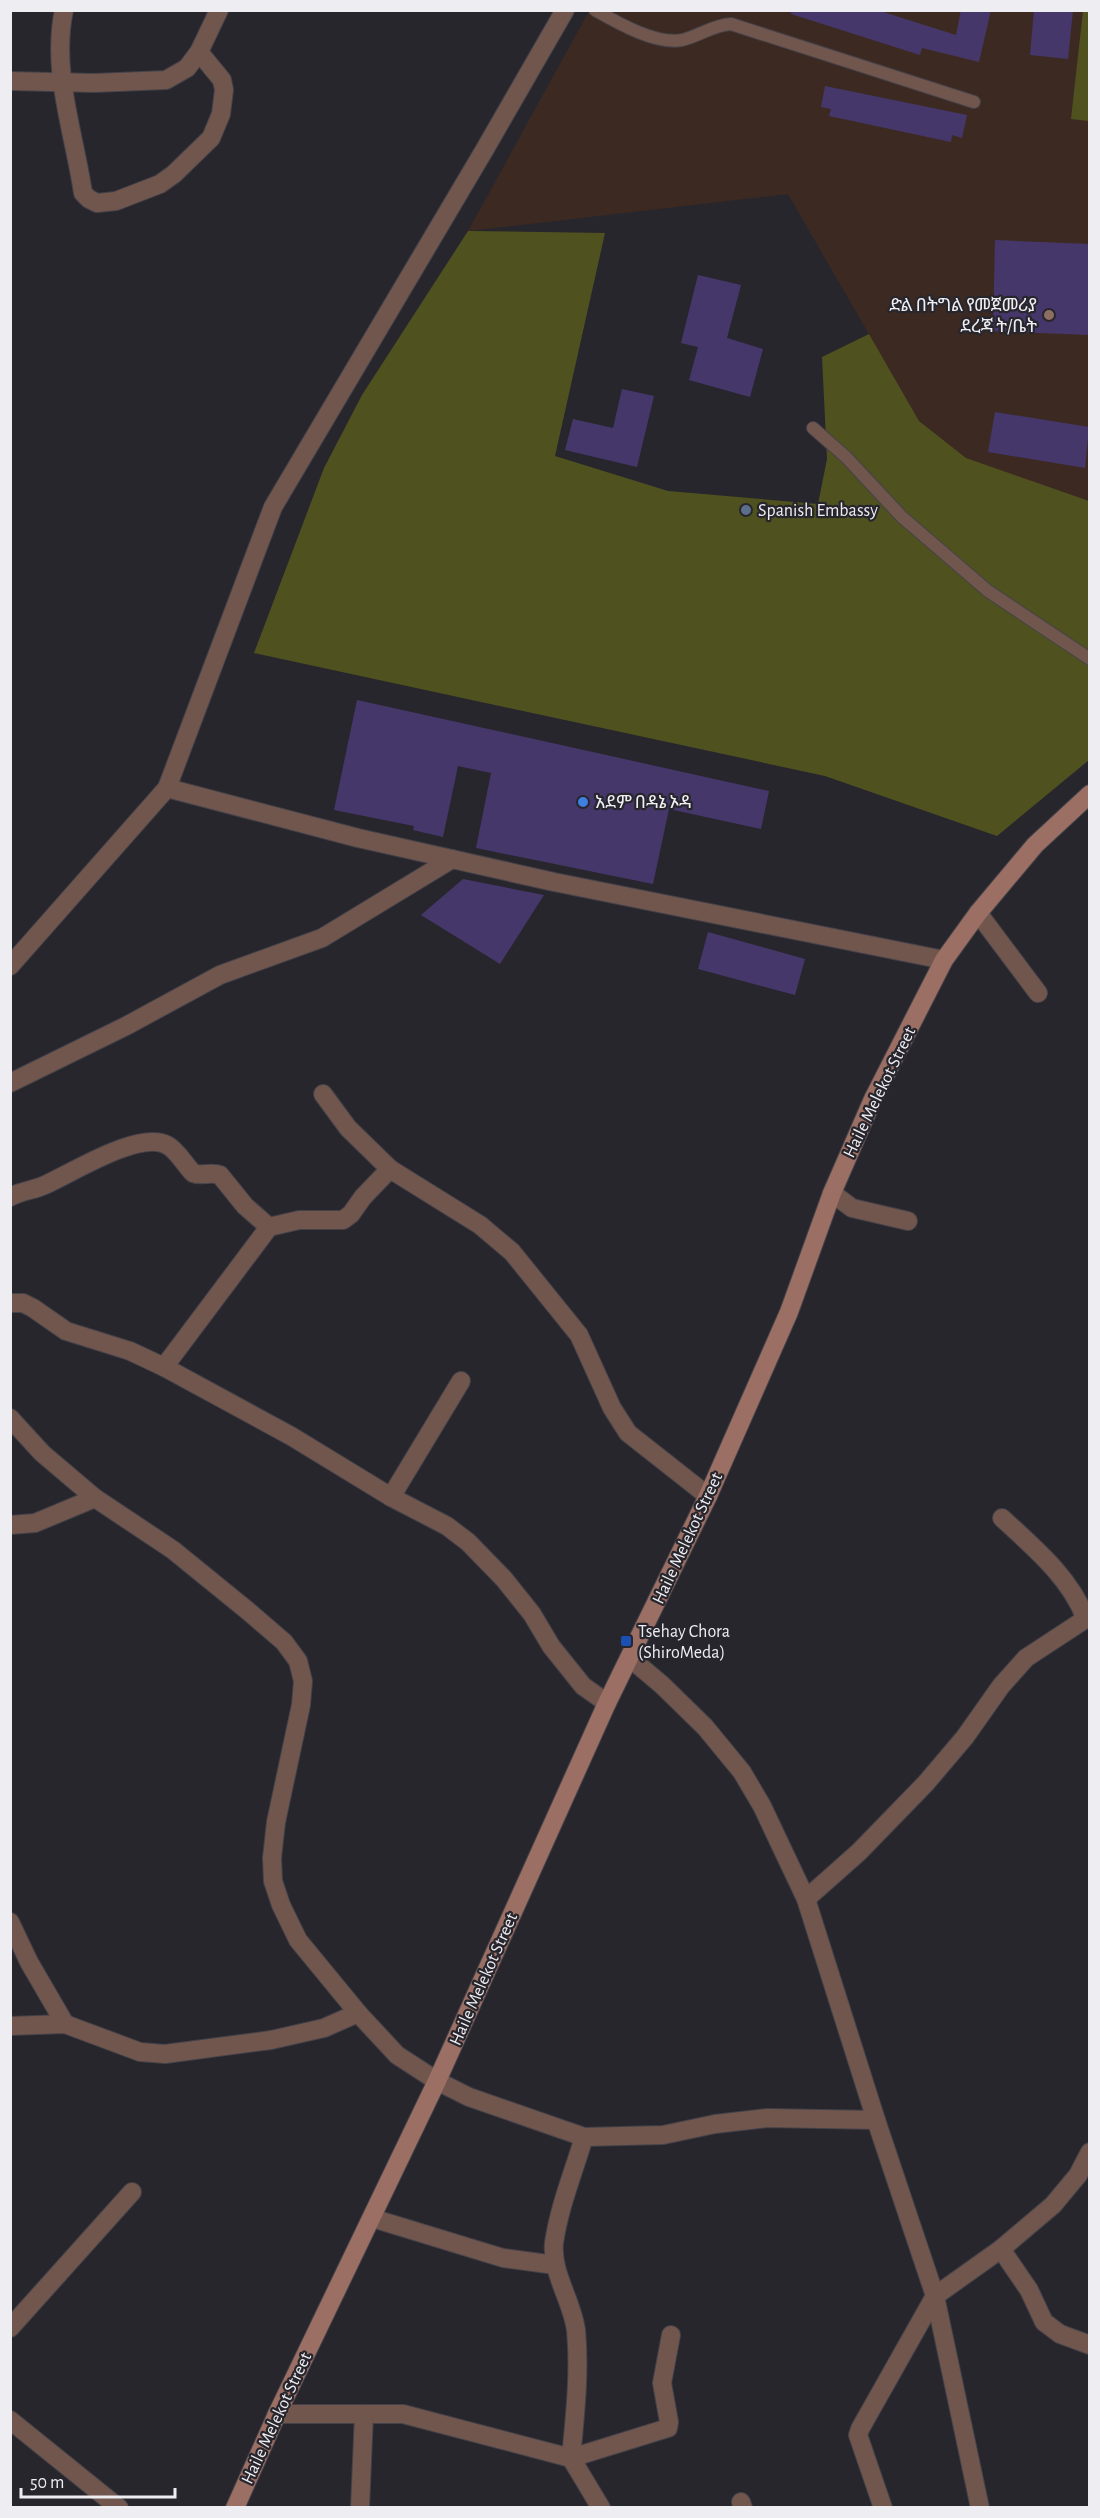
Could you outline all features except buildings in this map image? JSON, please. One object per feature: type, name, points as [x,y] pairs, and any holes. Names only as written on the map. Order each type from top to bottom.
[{"type":"main road","name":"Haile Melekot Street","points":[[235,2508],[277,2414],[437,2081],[607,1703],[708,1496],[789,1312],[832,1193],[873,1099],[944,960],[978,913],[1035,845],[1089,794]]},
{"type":"street","points":[[64,10],[60,31],[62,81],[83,193],[97,203],[116,201],[160,184],[174,174],[211,138],[221,114],[224,90],[222,80],[200,52]]},
{"type":"street","points":[[10,81],[94,83],[166,80],[187,68],[200,52],[219,10]]},
{"type":"street","points":[[10,966],[167,788],[273,507],[474,170],[556,13]]},
{"type":"street","points":[[167,788],[358,838],[565,885],[944,960]]},
{"type":"street","points":[[10,1083],[126,1026],[220,975],[275,957],[322,938],[452,859]]},
{"type":"street","points":[[978,913],[1038,993]]},
{"type":"street","points":[[323,1095],[348,1128],[390,1168],[480,1225],[512,1252],[579,1335],[612,1408],[628,1433],[708,1496]]},
{"type":"street","points":[[10,1197],[45,1185],[84,1164],[129,1146],[166,1144],[193,1173],[220,1175],[245,1206],[269,1227]]},
{"type":"street","points":[[164,1367],[269,1227],[298,1220],[343,1220],[351,1214],[363,1197],[390,1168]]},
{"type":"street","points":[[832,1193],[852,1208],[908,1221]]},
{"type":"street","points":[[10,1303],[33,1308],[66,1331],[130,1352],[164,1367],[291,1436],[391,1497],[447,1526],[468,1542],[504,1579],[532,1614],[551,1646],[583,1686],[607,1703]]},
{"type":"street","points":[[391,1497],[461,1381]]},
{"type":"street","points":[[10,1418],[42,1453],[95,1497],[173,1550],[284,1642],[298,1660],[303,1681],[301,1705],[276,1821],[272,1858],[273,1881],[281,1905],[298,1940],[358,2013],[398,2055],[437,2081],[469,2097],[584,2137],[663,2135],[715,2124],[767,2118],[876,2120]]},
{"type":"street","points":[[10,1525],[35,1523],[95,1497]]},
{"type":"street","points":[[806,1899],[859,1852],[926,1783],[965,1737],[1001,1686],[1026,1658],[1087,1616],[1071,1589],[1039,1552],[1002,1518]]},
{"type":"street","points":[[630,1658],[662,1684],[705,1727],[742,1772],[762,1806],[806,1899],[935,2296],[980,2508]]},
{"type":"street","points":[[10,1922],[65,2024]]},
{"type":"street","points":[[10,2026],[65,2024],[140,2052],[165,2054],[271,2040],[324,2028],[358,2013]]},
{"type":"street","points":[[584,2137],[554,2243],[555,2265],[563,2283],[576,2329],[578,2392],[571,2458],[601,2508]]},
{"type":"street","points":[[883,2508],[858,2435],[935,2296],[1001,2249],[1053,2205],[1078,2175],[1089,2152]]},
{"type":"street","points":[[10,2328],[132,2192]]},
{"type":"street","points":[[372,2217],[503,2258],[555,2265]]},
{"type":"street","points":[[1001,2249],[1029,2290],[1044,2322],[1060,2334],[1089,2345]]},
{"type":"street","points":[[277,2414],[403,2414],[571,2458],[668,2428],[662,2383],[671,2336]]},
{"type":"street","points":[[360,2508],[364,2414]]},
{"type":"street","points":[[10,2420],[119,2508]]},
{"type":"lane","points":[[595,10],[655,39],[671,41],[684,39],[721,24],[730,24],[974,102]]},
{"type":"lane","points":[[813,428],[846,457],[902,517],[988,591],[1089,659]]},
{"type":"shaded area","points":[[589,11],[1089,11],[1089,501],[972,463],[919,421],[788,194],[468,231]]},
{"type":"green space","points":[[1083,11],[1089,11],[1089,121],[1071,119]]},
{"type":"green space","points":[[468,231],[605,233],[555,456],[668,491],[818,504],[827,459],[822,357],[869,334],[919,421],[966,458],[1089,501],[1089,760],[997,836],[825,776],[254,653],[324,468],[362,395]]},
{"type":"place","name":"ድል በትግል የመጀመሪያ ደረጃ ት/ቤት","points":[[1049,315]]},
{"type":"place","name":"Spanish Embassy","points":[[746,510]]},
{"type":"place","name":"አደም በዳኔ ኦዳ","points":[[583,802]]},
{"type":"place","name":"Tsehay Chora (ShiroMeda)","points":[[626,1641]]}]
